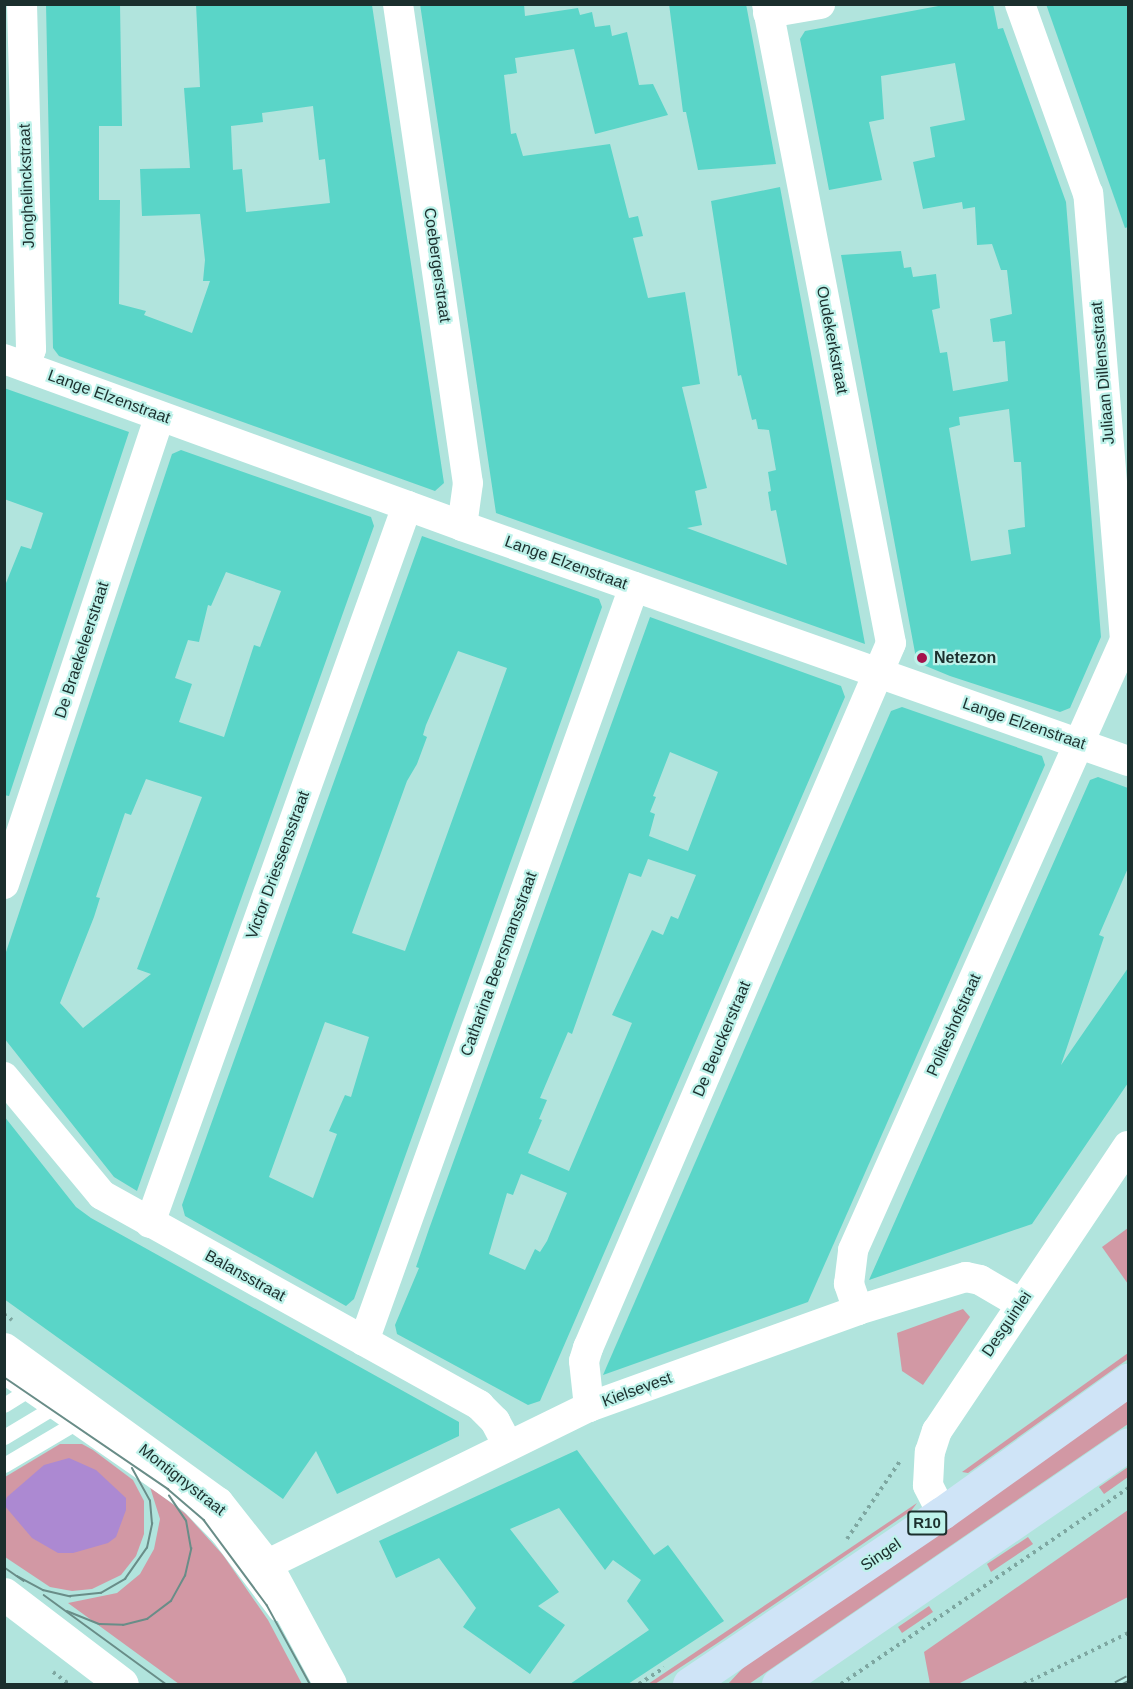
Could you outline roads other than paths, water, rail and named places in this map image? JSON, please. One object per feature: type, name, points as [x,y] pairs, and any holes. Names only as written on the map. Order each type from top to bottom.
[{"type":"main road","name":"Singel","points":[[689,1684],[942,1513],[1128,1380]]},
{"type":"main road","points":[[778,1684],[1128,1444]]},
{"type":"street","name":"Jonghelinckstraat","points":[[15,363],[32,349],[22,4]]},
{"type":"street","name":"Coebergerstraat","points":[[398,4],[468,483],[462,526]]},
{"type":"street","points":[[768,9],[820,4]]},
{"type":"street","name":"Juliaan Dillensstraat","points":[[1020,4],[1088,194],[1124,616],[1125,640],[1081,744]]},
{"type":"street","name":"Oudekerkstraat","points":[[768,9],[891,643],[879,675]]},
{"type":"street","name":"Lange Elzenstraat","points":[[15,363],[406,506],[879,675],[1128,761]]},
{"type":"street","name":"De Braekeleerstraat","points":[[4,884],[160,416]]},
{"type":"street","name":"Victor Driessensstraat","points":[[150,1223],[406,506]]},
{"type":"street","name":"Catharina Beersmansstraat","points":[[364,1341],[634,587]]},
{"type":"street","name":"De Beuckerstraat","points":[[589,1407],[584,1361],[588,1348],[879,675]]},
{"type":"street","name":"Politeshofstraat","points":[[858,1310],[849,1284],[853,1250],[1081,744]]},
{"type":"street","name":"Balansstraat","points":[[4,1077],[90,1184],[102,1195],[479,1405],[495,1421],[508,1445]]},
{"type":"street","name":"Desguinlei","points":[[942,1513],[928,1485],[930,1452],[937,1431],[1128,1146]]},
{"type":"street","name":"Kielsevest","points":[[266,1565],[589,1407],[858,1310],[966,1277],[980,1280],[1021,1304]]},
{"type":"street","name":"Montignystraat","points":[[4,1349],[217,1503],[266,1565],[330,1684]]},
{"type":"street","points":[[4,1594],[122,1684]]},
{"type":"street","points":[[71,1646],[84,1670],[71,1684]]},
{"type":"lane","points":[[4,1377],[75,1423],[168,1489],[204,1521],[271,1606],[325,1684]]},
{"type":"lane","points":[[4,1405],[27,1391]]},
{"type":"lane","points":[[4,1437],[52,1408]]},
{"type":"lane","points":[[4,1465],[75,1423]]},
{"type":"tram line","points":[[4,1377],[168,1489],[204,1520],[267,1605],[310,1684]]},
{"type":"tram line","points":[[17,1576],[43,1590],[70,1596],[101,1593],[125,1579],[147,1548],[152,1524],[150,1501],[132,1469]]},
{"type":"tram line","points":[[67,1611],[100,1624],[123,1625],[147,1619],[171,1601],[185,1576],[191,1549],[186,1521],[169,1496]]},
{"type":"tram line","points":[[4,1567],[24,1581]]},
{"type":"tram line","points":[[44,1595],[166,1684]]},
{"type":"railway","points":[[1116,1684],[1128,1678]]},
{"type":"place","name":"Netezon","points":[[922,658]]}]
